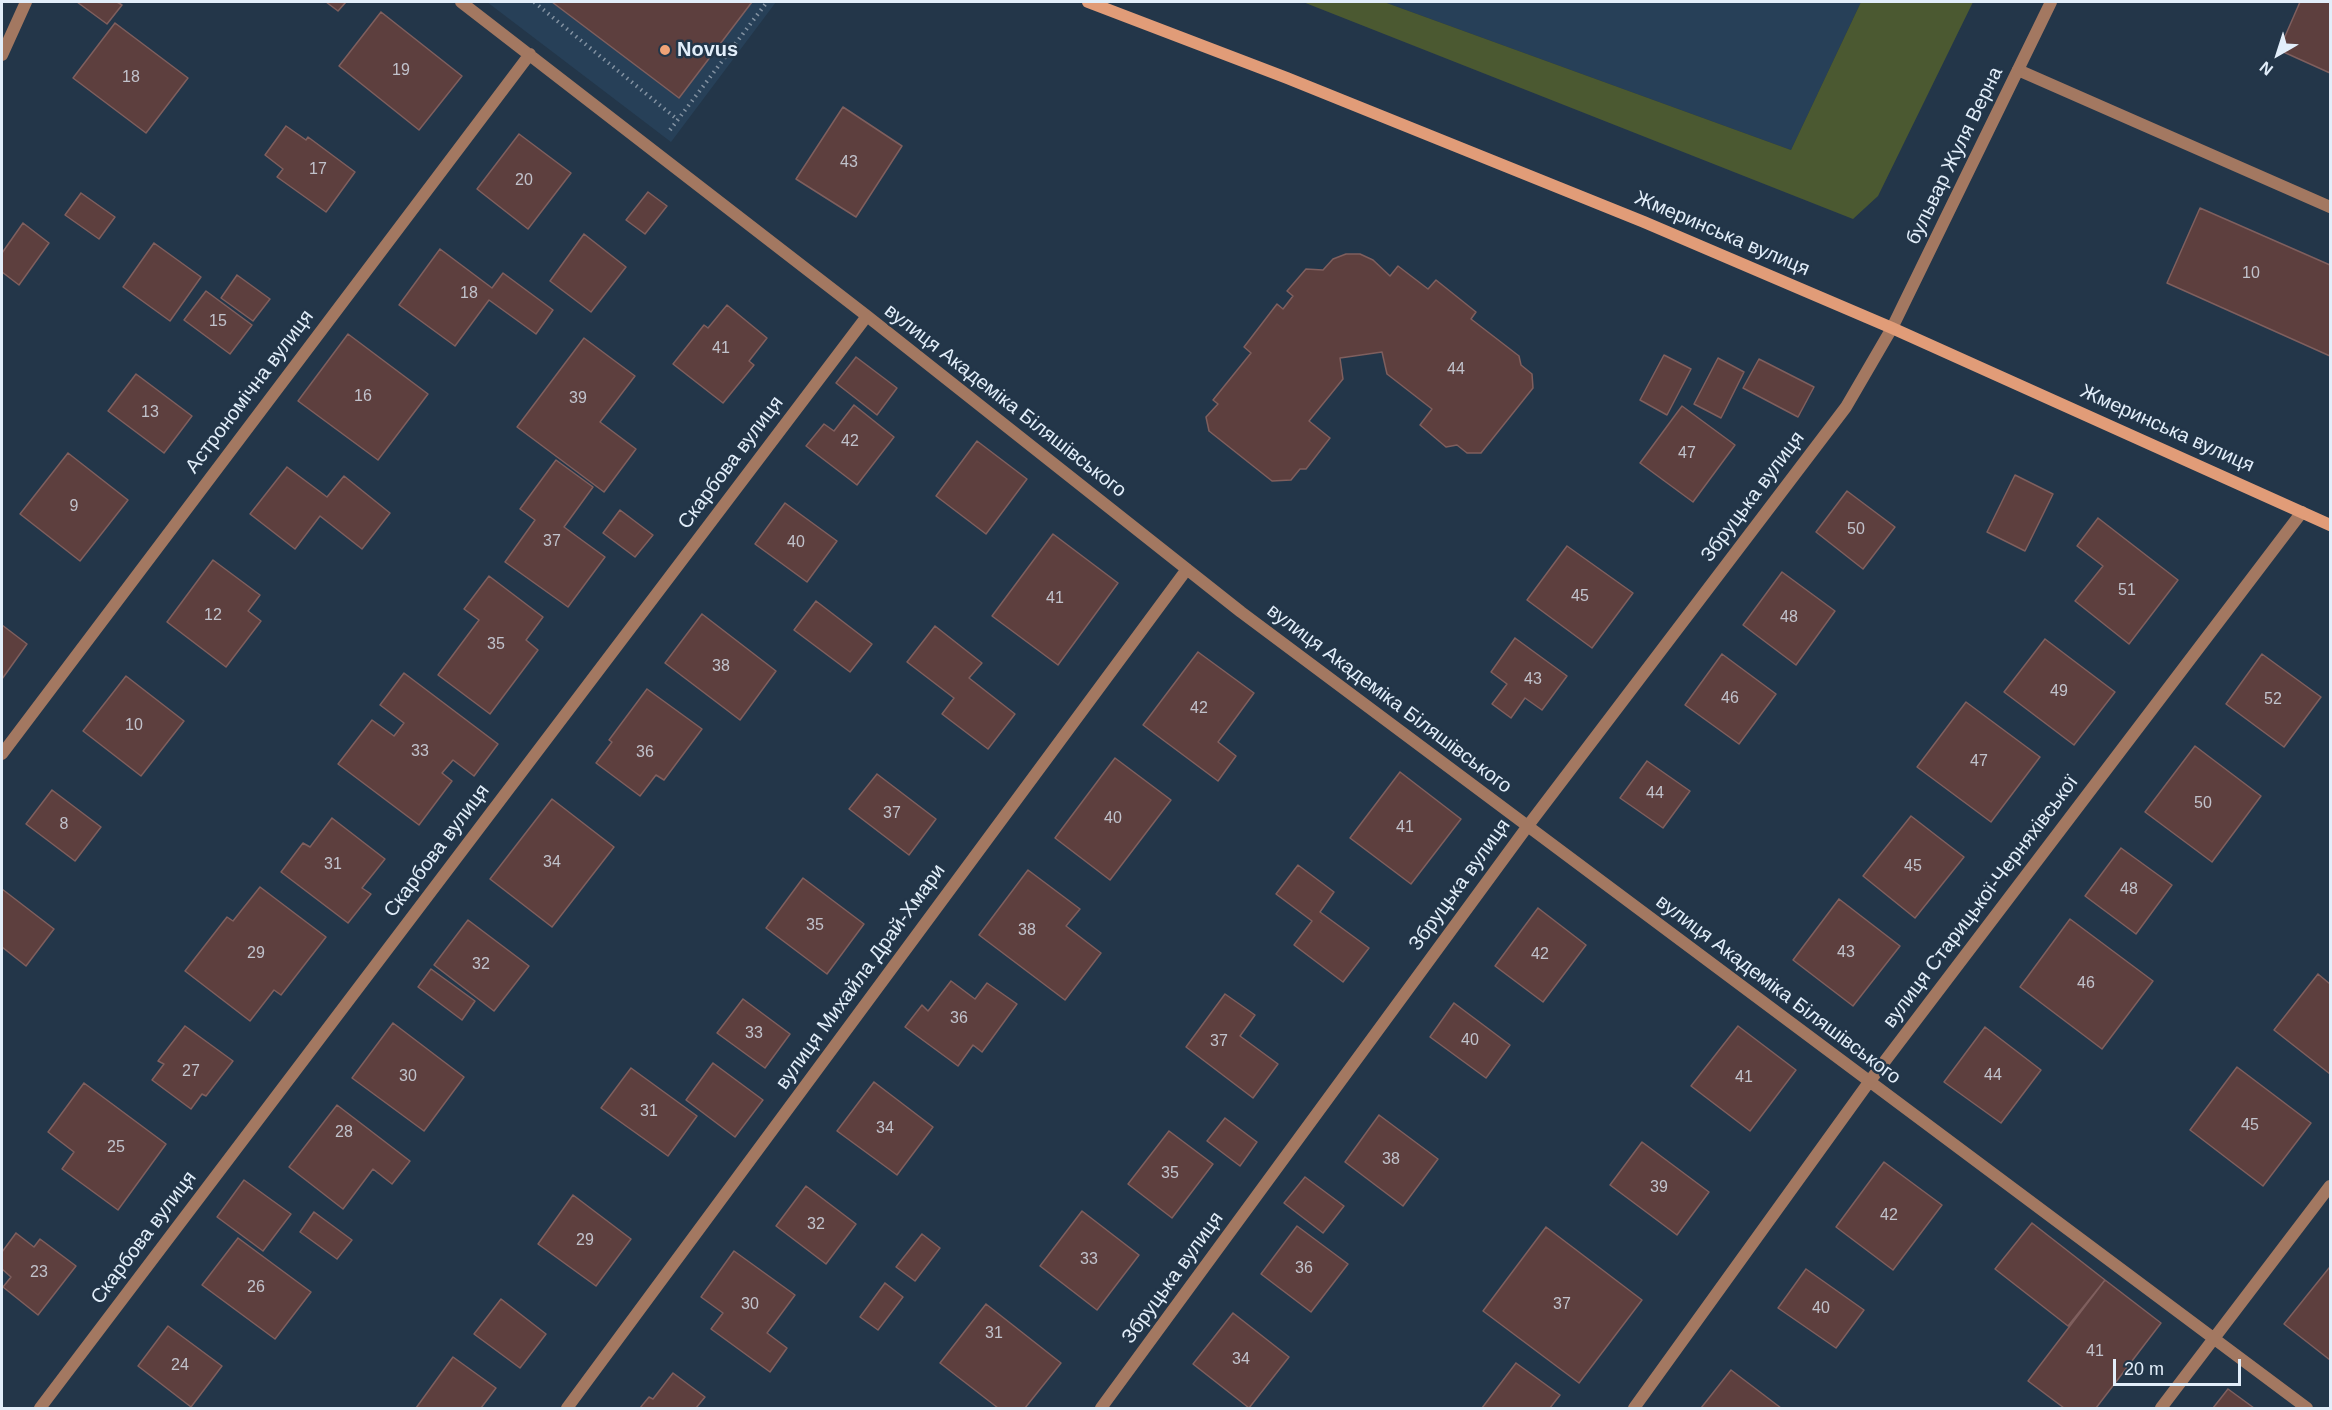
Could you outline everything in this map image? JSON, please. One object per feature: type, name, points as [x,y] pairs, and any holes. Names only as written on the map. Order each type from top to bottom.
[{"type":"main road","name":"Жмеринська вулиця","points":[[1088,2],[1287,78],[1633,218],[1893,328],[2331,525]]},
{"type":"street","points":[[2,55],[26,2]]},
{"type":"street","name":"вулиця Академіка Біляшівського","points":[[461,2],[867,316],[1187,569],[1527,827],[2307,1408]]},
{"type":"street","name":"бульвар Жуля Верна","points":[[1893,328],[2051,2]]},
{"type":"street","name":"Астрономічна вулиця","points":[[2,754],[530,54]]},
{"type":"street","points":[[2018,69],[2330,206]]},
{"type":"street","name":"Скарбова вулиця","points":[[40,1408],[867,316]]},
{"type":"street","name":"Збруцька вулиця","points":[[1101,1408],[1527,827],[1846,407],[1893,328]]},
{"type":"street","name":"вулиця Старицької-Черняхівської","points":[[1634,1408],[1869,1082],[2302,512]]},
{"type":"street","name":"вулиця Михайла Драй-Хмари","points":[[567,1408],[1187,569]]},
{"type":"street","points":[[2161,1408],[2331,1186]]},
{"type":"path","points":[[534,2],[678,120]]},
{"type":"path","points":[[654,151],[767,2]]},
{"type":"shaded area","points":[[487,2],[776,2],[671,142]]},
{"type":"shaded area","points":[[1384,2],[1861,2],[1791,150]]},
{"type":"green space","points":[[1303,2],[1384,2],[1791,150],[1861,2],[1973,2],[1878,196],[1853,219]]},
{"type":"building","points":[[77,2],[117,2],[122,5],[107,24]]},
{"type":"building","points":[[326,2],[346,2],[338,11]]},
{"type":"building","name":"Novus","points":[[552,2],[752,2],[679,98]]},
{"type":"building","points":[[2300,2],[2330,2],[2330,73],[2279,50]]},
{"type":"building","points":[[381,12],[462,76],[419,130],[339,66]]},
{"type":"building","points":[[115,23],[188,78],[146,133],[73,78]]},
{"type":"building","points":[[843,107],[902,146],[856,217],[796,179]]},
{"type":"building","points":[[286,126],[306,140],[308,137],[355,172],[326,212],[277,177],[283,169],[265,155]]},
{"type":"building","points":[[519,134],[571,173],[528,229],[477,189]]},
{"type":"building","points":[[648,192],[667,206],[645,234],[626,220]]},
{"type":"building","points":[[81,193],[115,217],[99,239],[65,215]]},
{"type":"building","points":[[2200,208],[2330,265],[2330,356],[2167,283]]},
{"type":"building","points":[[23,223],[49,243],[19,285],[2,272],[2,253]]},
{"type":"building","points":[[584,234],[626,267],[591,312],[550,281]]},
{"type":"building","points":[[154,243],[201,277],[170,321],[123,287]]},
{"type":"building","points":[[440,249],[492,288],[503,273],[553,310],[536,334],[489,300],[455,346],[399,305]]},
{"type":"building","points":[[1346,254],[1360,254],[1373,260],[1390,276],[1398,266],[1428,289],[1436,280],[1476,312],[1471,319],[1519,356],[1521,365],[1532,374],[1533,388],[1481,453],[1467,453],[1457,445],[1446,447],[1420,425],[1432,409],[1387,374],[1382,352],[1340,358],[1343,379],[1309,421],[1330,438],[1306,469],[1300,469],[1291,480],[1272,481],[1209,431],[1206,417],[1218,404],[1213,400],[1251,353],[1244,347],[1277,304],[1283,309],[1293,296],[1287,291],[1306,269],[1323,270],[1333,259]]},
{"type":"building","points":[[237,275],[270,299],[253,321],[221,298]]},
{"type":"building","points":[[206,291],[252,325],[230,354],[184,320]]},
{"type":"building","points":[[727,305],[767,338],[749,361],[754,365],[723,403],[673,364],[704,325],[708,328]]},
{"type":"building","points":[[348,334],[428,394],[378,460],[298,401]]},
{"type":"building","points":[[584,338],[635,376],[600,422],[636,449],[604,492],[517,427]]},
{"type":"building","points":[[1664,355],[1691,369],[1667,415],[1640,400]]},
{"type":"building","points":[[856,357],[897,388],[877,415],[836,383]]},
{"type":"building","points":[[1718,358],[1744,372],[1721,418],[1694,404]]},
{"type":"building","points":[[1759,359],[1814,387],[1798,417],[1743,388]]},
{"type":"building","points":[[136,374],[192,416],[164,453],[108,411]]},
{"type":"building","points":[[854,405],[894,437],[857,485],[806,446],[824,424],[834,431]]},
{"type":"building","points":[[1682,406],[1735,445],[1693,502],[1640,463]]},
{"type":"building","points":[[977,441],[1027,479],[986,534],[936,496]]},
{"type":"building","points":[[68,453],[128,500],[80,561],[20,514]]},
{"type":"building","points":[[556,460],[593,487],[564,527],[605,557],[568,607],[505,562],[535,520],[520,509]]},
{"type":"building","points":[[287,467],[327,497],[344,476],[390,513],[362,549],[320,516],[295,549],[250,514]]},
{"type":"building","points":[[2015,475],[2053,494],[2025,551],[1987,532]]},
{"type":"building","points":[[1847,491],[1895,527],[1863,569],[1816,532]]},
{"type":"building","points":[[785,503],[837,541],[807,582],[755,544]]},
{"type":"building","points":[[620,510],[653,535],[635,557],[603,533]]},
{"type":"building","points":[[2098,518],[2178,580],[2129,644],[2075,601],[2103,566],[2077,546]]},
{"type":"building","points":[[1053,534],[1118,583],[1058,665],[992,616]]},
{"type":"building","points":[[1567,546],[1633,593],[1592,648],[1527,600]]},
{"type":"building","points":[[213,560],[260,595],[248,611],[261,621],[226,667],[167,622]]},
{"type":"building","points":[[1782,572],[1835,611],[1796,665],[1743,625]]},
{"type":"building","points":[[489,576],[543,617],[526,640],[538,650],[490,714],[438,675],[479,620],[464,609]]},
{"type":"building","points":[[816,601],[872,644],[850,672],[794,630]]},
{"type":"building","points":[[702,614],[776,671],[740,720],[665,663]]},
{"type":"building","points":[[2,625],[27,644],[2,679]]},
{"type":"building","points":[[935,626],[982,663],[969,678],[1015,714],[988,749],[942,714],[954,698],[907,662]]},
{"type":"building","points":[[1515,638],[1567,676],[1542,710],[1525,698],[1511,718],[1492,704],[1507,684],[1491,672]]},
{"type":"building","points":[[2045,639],[2115,692],[2074,745],[2004,692]]},
{"type":"building","points":[[1198,652],[1254,693],[1218,742],[1236,756],[1218,781],[1143,725]]},
{"type":"building","points":[[1722,654],[1776,694],[1739,744],[1685,705]]},
{"type":"building","points":[[2262,654],[2321,697],[2284,747],[2226,704]]},
{"type":"building","points":[[404,673],[498,744],[474,776],[453,760],[442,773],[452,781],[419,825],[338,764],[372,720],[394,736],[404,723],[380,705]]},
{"type":"building","points":[[126,676],[184,721],[141,776],[83,731]]},
{"type":"building","points":[[647,689],[702,729],[664,780],[656,775],[640,796],[596,763],[612,742],[609,740]]},
{"type":"building","points":[[1966,702],[2040,757],[1991,822],[1917,767]]},
{"type":"building","points":[[2195,746],[2261,796],[2212,862],[2145,812]]},
{"type":"building","points":[[1115,758],[1171,800],[1110,880],[1055,838]]},
{"type":"building","points":[[1647,761],[1690,791],[1663,828],[1620,798]]},
{"type":"building","points":[[1400,772],[1461,819],[1411,884],[1350,838]]},
{"type":"building","points":[[877,774],[936,819],[909,855],[849,809]]},
{"type":"building","points":[[52,790],[101,827],[75,861],[26,824]]},
{"type":"building","points":[[552,799],[614,847],[552,927],[490,879]]},
{"type":"building","points":[[1911,816],[1964,857],[1915,918],[1863,876]]},
{"type":"building","points":[[332,818],[385,859],[362,888],[371,894],[348,923],[281,872],[303,843],[310,847]]},
{"type":"building","points":[[2121,848],[2172,885],[2136,934],[2085,896]]},
{"type":"building","points":[[1298,865],[1334,892],[1320,912],[1369,948],[1343,982],[1294,945],[1312,921],[1276,894]]},
{"type":"building","points":[[1028,870],[1080,909],[1066,926],[1101,953],[1065,1000],[979,935]]},
{"type":"building","points":[[803,878],[864,924],[827,974],[766,928]]},
{"type":"building","points":[[260,887],[326,937],[281,995],[274,990],[250,1021],[185,971],[227,917],[233,921]]},
{"type":"building","points":[[2,889],[54,929],[26,966],[2,947]]},
{"type":"building","points":[[1839,899],[1900,946],[1853,1006],[1793,960]]},
{"type":"building","points":[[1538,908],[1586,945],[1543,1002],[1495,966]]},
{"type":"building","points":[[2070,919],[2153,981],[2102,1049],[2020,987]]},
{"type":"building","points":[[468,920],[529,966],[494,1011],[434,965]]},
{"type":"building","points":[[431,969],[475,1001],[462,1020],[418,987]]},
{"type":"building","points":[[2318,974],[2330,984],[2330,1074],[2274,1030]]},
{"type":"building","points":[[951,981],[975,999],[987,983],[1017,1004],[982,1052],[973,1045],[958,1066],[905,1027],[922,1005],[928,1011]]},
{"type":"building","points":[[1225,994],[1255,1015],[1240,1036],[1278,1064],[1253,1098],[1186,1047]]},
{"type":"building","points":[[743,999],[790,1034],[765,1068],[717,1033]]},
{"type":"building","points":[[1454,1003],[1510,1045],[1486,1078],[1430,1037]]},
{"type":"building","points":[[393,1023],[464,1077],[424,1131],[352,1078]]},
{"type":"building","points":[[185,1026],[233,1061],[206,1096],[202,1094],[191,1109],[152,1080],[164,1064],[158,1061]]},
{"type":"building","points":[[1738,1026],[1796,1070],[1750,1131],[1691,1086]]},
{"type":"building","points":[[1985,1027],[2041,1070],[2001,1123],[1944,1082]]},
{"type":"building","points":[[713,1063],[763,1100],[735,1137],[686,1100]]},
{"type":"building","points":[[2237,1067],[2311,1123],[2263,1186],[2190,1130]]},
{"type":"building","points":[[631,1068],[697,1116],[668,1156],[601,1108]]},
{"type":"building","points":[[874,1082],[933,1127],[897,1175],[837,1131]]},
{"type":"building","points":[[84,1083],[166,1144],[118,1210],[62,1169],[74,1152],[48,1132]]},
{"type":"building","points":[[337,1105],[410,1161],[392,1184],[373,1169],[343,1209],[289,1167]]},
{"type":"building","points":[[1379,1115],[1438,1159],[1403,1206],[1345,1162]]},
{"type":"building","points":[[1225,1118],[1257,1142],[1240,1166],[1207,1141]]},
{"type":"building","points":[[1169,1131],[1213,1164],[1172,1218],[1128,1184]]},
{"type":"building","points":[[1642,1142],[1709,1192],[1677,1235],[1610,1185]]},
{"type":"building","points":[[1884,1162],[1942,1205],[1893,1270],[1836,1227]]},
{"type":"building","points":[[1305,1177],[1344,1206],[1323,1233],[1284,1203]]},
{"type":"building","points":[[244,1180],[291,1214],[263,1251],[217,1217]]},
{"type":"building","points":[[806,1186],[856,1224],[826,1264],[776,1226]]},
{"type":"building","points":[[573,1195],[631,1239],[596,1286],[538,1244]]},
{"type":"building","points":[[1082,1211],[1139,1255],[1097,1310],[1040,1266]]},
{"type":"building","points":[[314,1212],[352,1240],[337,1259],[300,1232]]},
{"type":"building","points":[[2032,1223],[2105,1280],[2068,1326],[1995,1269]]},
{"type":"building","points":[[1297,1226],[1348,1264],[1311,1312],[1261,1274]]},
{"type":"building","points":[[1546,1227],[1642,1300],[1579,1383],[1483,1311]]},
{"type":"building","points":[[16,1233],[34,1247],[40,1239],[76,1266],[38,1315],[3,1287],[11,1277],[2,1269],[2,1252]]},
{"type":"building","points":[[922,1234],[940,1248],[915,1281],[896,1267]]},
{"type":"building","points":[[238,1238],[311,1292],[275,1339],[202,1285]]},
{"type":"building","points":[[734,1251],[795,1295],[767,1333],[787,1348],[770,1372],[711,1329],[723,1313],[701,1297]]},
{"type":"building","points":[[1806,1269],[1864,1310],[1836,1348],[1778,1308]]},
{"type":"building","points":[[2330,1269],[2330,1360],[2284,1324]]},
{"type":"building","points":[[2105,1280],[2161,1323],[2096,1408],[2064,1408],[2028,1381]]},
{"type":"building","points":[[885,1283],[903,1297],[878,1330],[860,1317]]},
{"type":"building","points":[[501,1299],[546,1334],[520,1368],[474,1334]]},
{"type":"building","points":[[986,1304],[1061,1363],[1025,1408],[998,1408],[940,1363]]},
{"type":"building","points":[[1233,1313],[1289,1357],[1249,1408],[1193,1364]]},
{"type":"building","points":[[168,1326],[222,1366],[191,1407],[138,1366]]},
{"type":"building","points":[[453,1357],[496,1388],[481,1408],[416,1408]]},
{"type":"building","points":[[1516,1363],[1560,1395],[1550,1408],[1482,1408]]},
{"type":"building","points":[[1731,1370],[1781,1408],[1701,1408]]},
{"type":"building","points":[[673,1373],[705,1397],[696,1408],[640,1408],[649,1397],[653,1399]]},
{"type":"building","points":[[2228,1389],[2254,1408],[2213,1408]]},
{"type":"place","name":"Novus","points":[[665,50]]}]
